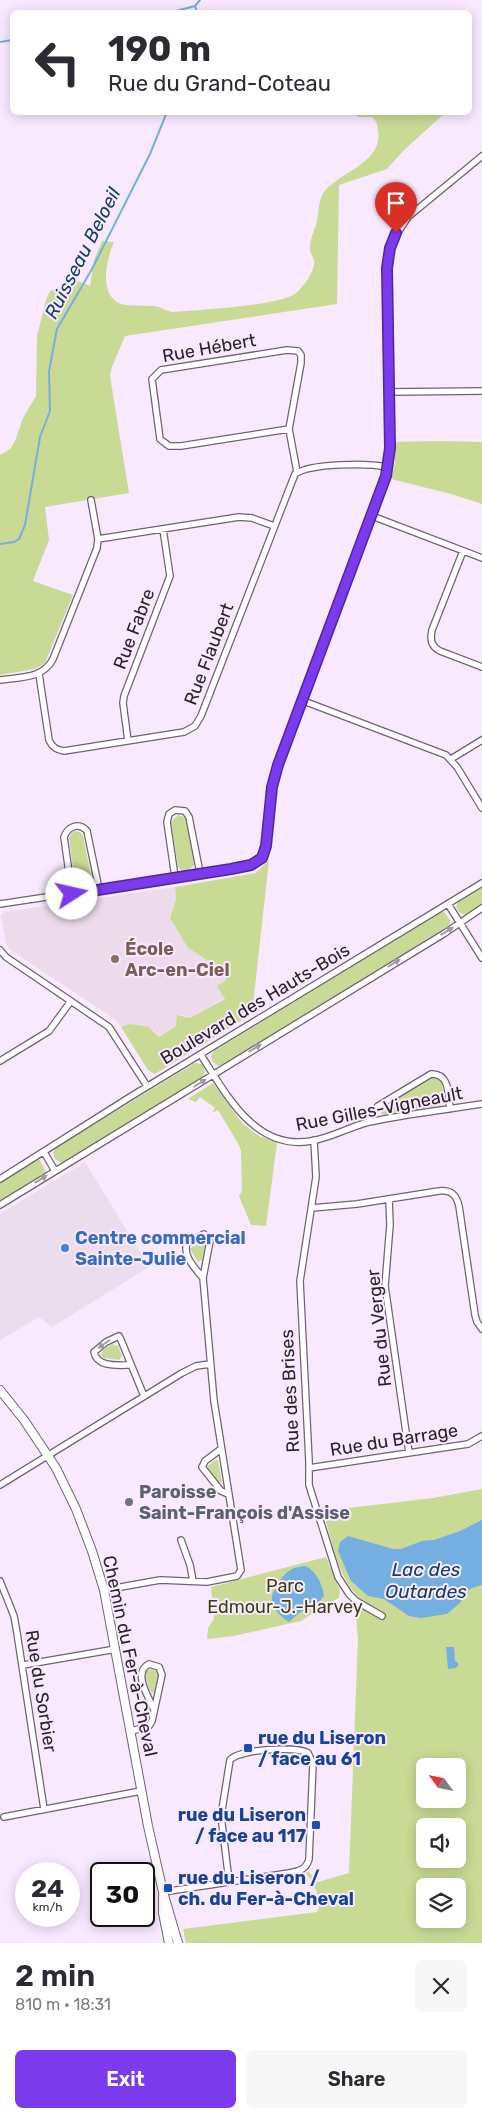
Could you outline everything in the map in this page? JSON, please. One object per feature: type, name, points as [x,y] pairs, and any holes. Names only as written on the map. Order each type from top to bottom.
[{"type":"street","points":[[0,904],[251,865],[262,858],[266,846],[272,787],[283,749],[385,479],[390,448],[388,255],[393,240],[408,217],[482,156]]},
{"type":"street","name":"Rue Hébert","points":[[289,429],[178,447],[168,446],[160,439],[152,379],[160,370],[289,350],[298,351],[301,363],[289,429],[297,472]]},
{"type":"street","points":[[389,392],[482,391]]},
{"type":"street","points":[[297,472],[356,463],[387,467]]},
{"type":"street","name":"Rue Flaubert","points":[[38,674],[48,737],[54,748],[64,751],[184,732],[198,723],[274,526],[297,472]]},
{"type":"street","points":[[0,680],[38,674],[49,667],[94,555],[98,539],[91,500]]},
{"type":"street","points":[[372,516],[482,558]]},
{"type":"street","points":[[98,539],[239,517],[252,518],[274,526]]},
{"type":"street","name":"Rue Fabre","points":[[128,741],[124,699],[170,576],[163,529]]},
{"type":"street","points":[[463,551],[432,630],[431,642],[434,648],[440,651],[482,666]]},
{"type":"street","points":[[301,700],[436,750],[451,759],[482,808]]},
{"type":"street","points":[[451,759],[482,740]]},
{"type":"street","points":[[175,877],[167,819],[169,814],[176,810],[185,811],[190,819],[200,873]]},
{"type":"street","points":[[72,894],[64,837],[68,829],[73,826],[81,827],[87,831],[98,889]]},
{"type":"street","name":"Boulevard des Hauts-Bois","points":[[0,1179],[147,1086],[202,1055],[482,883]]},
{"type":"street","points":[[448,904],[482,958]]},
{"type":"street","name":"Boulevard des Hauts-Bois","points":[[0,1205],[482,908]]},
{"type":"street","points":[[0,950],[6,957],[111,1029],[147,1086]]},
{"type":"street","points":[[0,1061],[49,1031],[71,1001]]},
{"type":"street","name":"Rue Gilles-Vigneault","points":[[202,1055],[237,1110],[258,1129],[290,1141],[314,1140],[369,1122],[482,1104]]},
{"type":"street","points":[[369,1122],[370,1114],[378,1106],[431,1074],[441,1076],[446,1081],[450,1109]]},
{"type":"street","name":"Rue des Brises","points":[[314,1140],[316,1173],[300,1288],[309,1485],[340,1580],[356,1601],[382,1616]]},
{"type":"street","points":[[44,1152],[55,1171]]},
{"type":"street","points":[[312,1208],[446,1190],[456,1197],[460,1206],[475,1315],[482,1329]]},
{"type":"street","name":"Rue du Verger","points":[[389,1199],[390,1228],[385,1282],[409,1453]]},
{"type":"street","points":[[104,1590],[160,1580],[219,1581],[234,1577],[240,1573],[241,1565],[221,1450],[210,1364],[204,1278],[210,1243],[209,1238],[204,1234],[187,1243],[185,1249],[187,1256],[204,1278]]},
{"type":"street","points":[[131,1365],[102,1363],[95,1357],[94,1352],[106,1342],[118,1336],[131,1365],[144,1396]]},
{"type":"street","points":[[0,1486],[193,1367],[210,1364]]},
{"type":"street","name":"Chemin du Fer-à-Cheval","points":[[0,1390],[24,1420],[67,1489],[82,1523],[104,1590],[163,1892],[178,1943]]},
{"type":"street","name":"Rue du Barrage","points":[[309,1468],[468,1444],[482,1436]]},
{"type":"street","points":[[221,1450],[204,1462],[202,1467],[220,1491],[228,1494]]},
{"type":"street","points":[[181,1540],[190,1565],[193,1582]]},
{"type":"street","name":"Rue du Sorbier","points":[[0,1581],[14,1616],[44,1809]]},
{"type":"street","points":[[23,1665],[116,1649]]},
{"type":"street","points":[[132,1731],[150,1725],[154,1710],[162,1675],[159,1667],[150,1664],[143,1669],[141,1675],[154,1710]]},
{"type":"street","points":[[163,1892],[299,1871],[306,1867],[309,1859],[313,1764],[312,1757],[306,1751],[293,1749],[261,1751],[236,1756],[230,1760],[221,1816],[229,1881]]},
{"type":"street","points":[[4,1817],[142,1791]]},
{"type":"street","name":"Chemin du Fer-à-Cheval","points":[[163,1892],[163,1913],[169,1943]]},
{"type":"shaded area","name":"École Arc-en-Ciel","points":[[175,887],[176,900],[170,918],[188,948],[221,969],[234,993],[190,1018],[179,1014],[176,1026],[159,1037],[154,1030],[126,1025],[121,1027],[116,1020],[9,949],[6,943],[1,916],[4,912]]},
{"type":"shaded area","points":[[85,1162],[149,1267],[52,1327],[39,1317],[0,1340],[0,1214]]},
{"type":"green space","points":[[356,115],[443,115],[404,150],[387,169],[339,185],[337,304],[125,336],[110,376],[129,493],[45,507],[49,540],[33,581],[73,595],[45,663],[35,669],[0,675],[0,455],[10,449],[15,441],[23,418],[36,396],[37,336],[50,291],[78,281],[90,286],[94,260],[102,241],[114,242],[107,266],[106,284],[112,298],[122,304],[154,306],[173,312],[257,304],[274,301],[296,293],[305,283],[313,269],[314,261],[310,251],[310,244],[322,195],[331,185],[368,159],[378,141],[378,130],[375,120],[372,117],[358,117]]},
{"type":"green space","points":[[395,442],[482,442],[482,504],[391,479],[395,462]]},
{"type":"green space","points":[[178,815],[184,817],[187,821],[194,865],[189,870],[182,871],[178,867],[171,822]]},
{"type":"green space","points":[[74,831],[80,832],[83,836],[92,880],[91,884],[79,887],[75,883],[69,837]]},
{"type":"green space","points":[[269,860],[252,1014],[155,1074],[148,1070],[121,1027],[130,1024],[149,1027],[159,1037],[176,1026],[177,1015],[190,1018],[225,999],[217,986],[226,980],[221,969],[188,948],[170,918],[176,900],[175,887],[256,873]]},
{"type":"green space","points":[[482,886],[482,905],[466,915],[460,913],[456,907],[459,900]]},
{"type":"green space","points":[[441,912],[444,912],[450,920],[450,924],[445,928],[223,1065],[219,1066],[213,1062],[211,1056],[214,1051]]},
{"type":"green space","points":[[195,1063],[202,1064],[205,1070],[199,1079],[65,1162],[62,1163],[55,1159],[53,1152],[57,1147]]},
{"type":"green space","points":[[430,1078],[437,1078],[442,1083],[444,1101],[441,1106],[381,1114],[383,1107]]},
{"type":"green space","points":[[213,1083],[242,1123],[259,1136],[277,1143],[266,1226],[251,1225],[239,1196],[242,1191],[241,1151],[218,1110],[212,1113],[215,1108],[200,1097],[196,1102],[188,1099]]},
{"type":"green space","points":[[39,1159],[46,1172],[0,1202],[0,1182]]},
{"type":"green space","points":[[199,1241],[203,1241],[205,1245],[202,1260],[198,1262],[190,1249]]},
{"type":"green space","points":[[112,1344],[118,1346],[122,1356],[119,1360],[104,1358],[101,1354],[104,1349]]},
{"type":"green space","points":[[216,1459],[222,1482],[219,1483],[207,1467]]},
{"type":"green space","name":"Parc Edmour-J.-Harvey","points":[[482,1489],[482,1943],[186,1943],[183,1929],[317,1912],[319,1907],[318,1897],[306,1873],[308,1871],[318,1882],[349,1873],[358,1639],[355,1605],[359,1598],[345,1579],[340,1568],[323,1511],[433,1498]]},
{"type":"green space","name":"Parc Edmour-J.-Harvey","points":[[326,1557],[340,1590],[339,1598],[301,1621],[234,1636],[207,1639],[208,1628],[214,1619],[211,1587]]},
{"type":"green space","points":[[150,1669],[155,1670],[159,1674],[154,1693],[151,1692],[145,1677],[146,1672]]},
{"type":"water","name":"Lac des Outardes","points":[[482,1520],[482,1585],[472,1588],[467,1592],[460,1603],[447,1614],[421,1618],[409,1616],[384,1599],[368,1596],[351,1581],[338,1551],[340,1542],[348,1536],[393,1549],[401,1549],[422,1541],[434,1540],[460,1531]]},
{"type":"water","points":[[305,1566],[312,1570],[318,1578],[324,1596],[318,1603],[299,1613],[289,1622],[274,1607],[273,1595],[282,1578],[288,1572]]},
{"type":"water","points":[[446,1647],[454,1647],[455,1661],[459,1664],[456,1668],[448,1669]]},
{"type":"waterway","name":"Ruisseau Beloeil","points":[[196,10],[195,6],[200,0]]},
{"type":"waterway","points":[[180,10],[195,6]]},
{"type":"waterway","points":[[0,42],[10,40]]},
{"type":"waterway","name":"Ruisseau Beloeil","points":[[0,544],[14,542],[19,539],[25,525],[40,437],[50,411],[49,371],[57,329],[92,269],[150,154],[166,115]]},
{"type":"place","name":"École Arc-en-Ciel","points":[[115,959]]},
{"type":"place","name":"Centre commercial Sainte-Julie","points":[[65,1248]]},
{"type":"place","name":"Paroisse Saint-François d'Assise","points":[[129,1502]]},
{"type":"place","name":"rue du Liseron / face au 61","points":[[248,1748]]},
{"type":"place","name":"rue du Liseron / face au 117","points":[[316,1825]]},
{"type":"place","name":"rue du Liseron / ch. du Fer-à-Cheval","points":[[168,1888]]},
{"type":"route","points":[[72,894],[251,865],[260,861],[265,853],[272,787],[285,743],[386,476],[390,448],[387,268],[388,255],[396,233]]}]
